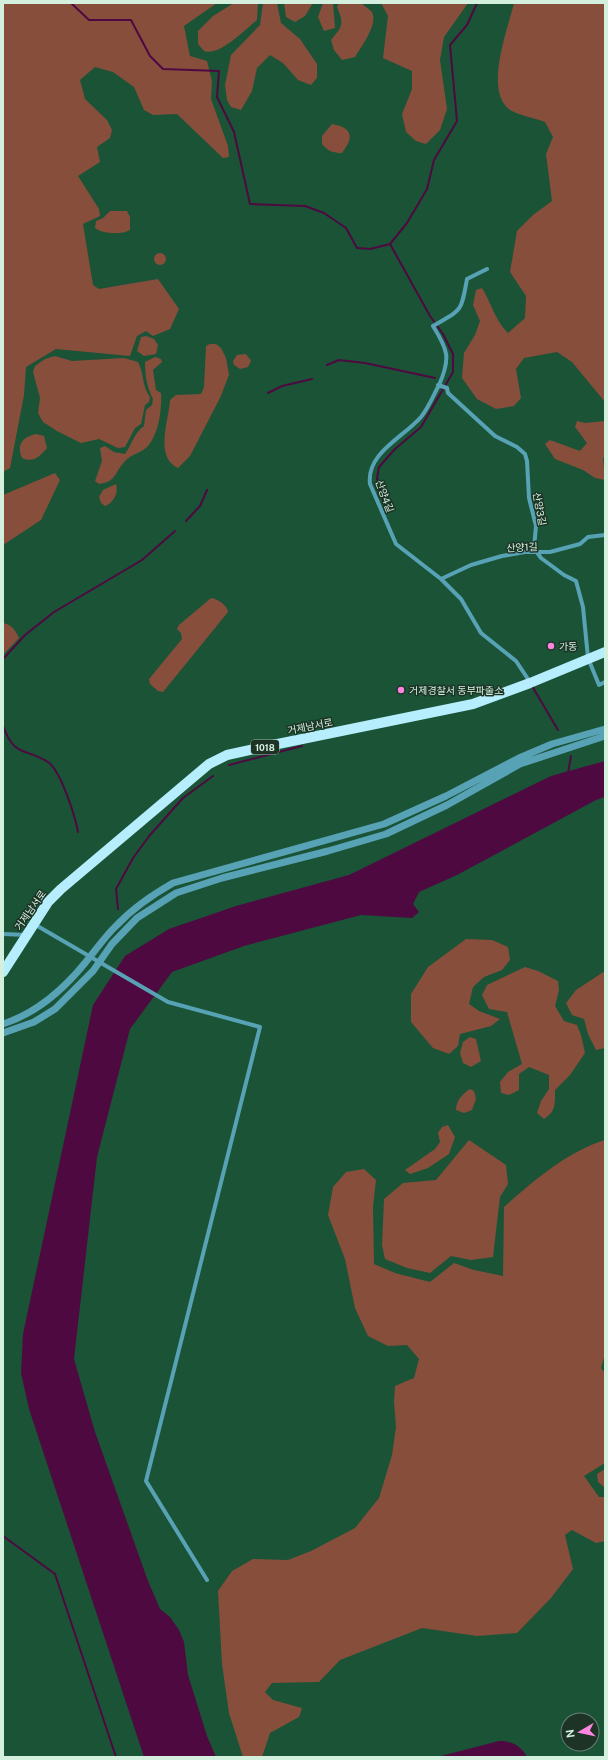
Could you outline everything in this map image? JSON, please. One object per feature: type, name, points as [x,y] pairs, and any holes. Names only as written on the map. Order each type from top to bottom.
[{"type":"main road","name":"거제남서로","points":[[3,972],[48,902],[61,888],[209,764],[227,755],[473,704],[530,683],[605,652]]},
{"type":"street","name":"산양4길","points":[[487,269],[467,279],[463,303],[459,311],[433,326],[440,336],[448,357],[446,369],[429,408],[376,458],[369,474],[370,484],[396,544],[441,579],[461,599],[481,633],[516,661],[530,683]]},
{"type":"street","name":"산양3길","points":[[438,385],[447,388],[448,393],[495,436],[517,447],[525,454],[527,462],[529,498],[536,526],[534,548],[537,554]]},
{"type":"street","name":"산양1길","points":[[441,579],[471,565],[502,556],[525,552],[537,554],[550,552],[580,544],[588,537],[605,535]]},
{"type":"street","points":[[537,554],[564,575],[576,581],[583,607],[588,658],[599,685],[605,682]]},
{"type":"street","points":[[3,1024],[30,1013],[47,1001],[90,956],[104,938],[132,910],[173,883],[384,824],[446,796],[518,758],[552,744],[605,729]]},
{"type":"street","points":[[3,1033],[34,1022],[55,1009],[100,962],[112,944],[137,918],[176,893],[222,878],[328,851],[386,834],[447,805],[520,764],[605,736]]},
{"type":"street","points":[[34,923],[168,1002],[260,1027],[146,1481],[206,1580]]},
{"type":"street","points":[[3,934],[27,935]]},
{"type":"shaded area","points":[[3,3],[217,3],[184,26],[190,56],[207,61],[212,81],[211,99],[228,146],[229,157],[223,158],[177,114],[153,115],[144,110],[134,87],[113,72],[95,67],[80,80],[85,99],[107,120],[112,130],[110,138],[97,147],[100,162],[78,176],[99,209],[100,216],[83,224],[93,285],[99,289],[158,279],[179,309],[170,329],[153,336],[146,331],[137,336],[130,356],[56,349],[26,367],[24,395],[10,468],[3,472],[4,436]]},
{"type":"shaded area","points":[[234,3],[258,3],[257,20],[224,46],[210,52],[204,51],[198,44],[198,31],[213,16]]},
{"type":"shaded area","points":[[263,3],[277,3],[281,23],[300,39],[317,64],[317,78],[311,85],[298,80],[283,63],[270,55],[257,68],[252,91],[241,110],[231,107],[227,100],[225,85],[231,55],[260,25]]},
{"type":"shaded area","points":[[284,3],[313,3],[305,16],[295,22],[286,17]]},
{"type":"shaded area","points":[[323,3],[333,3],[335,28],[324,31],[318,17]]},
{"type":"shaded area","points":[[339,3],[361,3],[371,11],[373,16],[369,34],[355,57],[342,60],[334,50],[331,40],[341,25],[341,17],[337,7]]},
{"type":"shaded area","points":[[381,3],[468,3],[444,37],[440,60],[447,109],[440,130],[426,144],[416,141],[406,132],[402,114],[412,89],[412,71],[383,58],[388,16]]},
{"type":"shaded area","points":[[514,3],[605,3],[605,402],[572,362],[557,352],[524,358],[516,369],[521,398],[514,406],[496,409],[477,399],[462,378],[464,353],[475,335],[480,321],[473,305],[476,290],[482,288],[496,317],[508,333],[525,318],[526,296],[510,272],[517,231],[533,215],[552,201],[546,154],[553,137],[545,122],[512,111],[503,103],[499,91],[498,76],[500,60]]},
{"type":"shaded area","points":[[332,124],[348,131],[350,138],[342,153],[331,151],[322,144],[322,136]]},
{"type":"shaded area","points":[[110,211],[127,211],[130,217],[130,230],[122,233],[112,233],[103,232],[95,228],[96,221],[103,218]]},
{"type":"shaded area","points":[[160,253],[164,255],[166,259],[164,263],[160,265],[156,263],[154,259],[156,255]]},
{"type":"shaded area","points":[[146,336],[154,339],[158,345],[156,354],[144,356],[137,351],[141,337]]},
{"type":"shaded area","points":[[216,344],[221,348],[226,358],[229,375],[220,398],[190,456],[178,468],[171,463],[166,456],[165,437],[170,400],[176,395],[201,394],[204,387],[206,346]]},
{"type":"shaded area","points":[[246,354],[251,361],[248,367],[240,369],[234,365],[233,361],[237,355]]},
{"type":"shaded area","points":[[55,356],[72,361],[124,358],[138,362],[147,393],[150,397],[149,402],[145,405],[141,424],[135,428],[125,447],[118,448],[99,439],[81,443],[43,422],[38,413],[40,398],[33,372],[35,366],[45,359]]},
{"type":"shaded area","points":[[155,357],[161,359],[162,362],[153,370],[156,390],[161,393],[161,399],[159,420],[152,441],[143,450],[127,459],[115,476],[109,481],[99,484],[95,481],[102,461],[100,448],[105,446],[114,452],[125,454],[135,435],[144,426],[146,410],[152,405],[153,399],[149,390],[145,372],[145,362]]},
{"type":"shaded area","points":[[577,421],[585,423],[605,421],[605,457],[603,458],[605,480],[595,478],[583,470],[555,459],[545,444],[550,440],[580,451],[587,443],[575,427]]},
{"type":"shaded area","points":[[36,434],[44,436],[47,448],[36,458],[30,460],[22,458],[20,453],[20,445],[24,439]]},
{"type":"shaded area","points":[[55,473],[60,480],[41,520],[3,545],[3,495]]},
{"type":"shaded area","points":[[116,484],[117,491],[115,497],[111,503],[105,506],[101,503],[99,497],[103,490]]},
{"type":"shaded area","points":[[211,598],[222,603],[228,612],[163,692],[158,691],[150,684],[149,679],[182,639],[181,633],[177,629],[179,625]]},
{"type":"shaded area","points":[[3,623],[13,628],[19,638],[3,655]]},
{"type":"shaded area","points":[[605,761],[605,797],[596,800],[457,875],[419,892],[413,904],[419,912],[412,918],[361,915],[244,946],[172,972],[130,1029],[97,1157],[74,1359],[95,1432],[148,1581],[160,1609],[170,1617],[179,1630],[184,1642],[188,1675],[207,1736],[216,1757],[144,1757],[29,1409],[21,1373],[23,1334],[93,1005],[125,956],[169,929],[236,906],[349,875],[551,776]]},
{"type":"shaded area","points":[[466,939],[492,940],[508,947],[510,960],[502,970],[484,977],[473,987],[469,1004],[479,1011],[500,1019],[491,1026],[460,1034],[458,1046],[449,1054],[433,1048],[411,1022],[411,994],[428,967]]},
{"type":"shaded area","points":[[525,967],[538,971],[558,981],[559,990],[555,1006],[564,1021],[577,1025],[585,1053],[570,1075],[555,1090],[555,1103],[553,1110],[544,1119],[537,1113],[541,1101],[549,1089],[549,1075],[529,1067],[519,1074],[519,1090],[509,1095],[501,1093],[500,1082],[508,1072],[522,1064],[507,1012],[489,1009],[482,995],[487,985]]},
{"type":"shaded area","points":[[605,971],[605,1048],[596,1050],[588,1034],[584,1019],[572,1015],[566,1003],[576,990]]},
{"type":"shaded area","points":[[470,1037],[476,1039],[481,1061],[471,1067],[463,1063],[460,1053],[463,1042]]},
{"type":"shaded area","points":[[470,1089],[474,1091],[476,1099],[472,1110],[464,1113],[456,1110],[460,1098]]},
{"type":"shaded area","points":[[448,1125],[455,1137],[449,1154],[428,1168],[410,1174],[405,1170],[435,1149],[440,1142],[438,1133],[442,1127]]},
{"type":"shaded area","points":[[469,1140],[506,1165],[508,1184],[500,1197],[493,1257],[471,1260],[451,1256],[430,1273],[407,1268],[385,1259],[382,1245],[384,1199],[403,1183],[436,1180]]},
{"type":"shaded area","points":[[605,1140],[605,1354],[601,1368],[605,1373],[605,1463],[584,1476],[599,1497],[605,1497],[605,1541],[596,1543],[572,1530],[565,1535],[573,1569],[551,1598],[517,1633],[477,1636],[422,1628],[340,1660],[319,1682],[272,1683],[265,1692],[273,1700],[302,1708],[299,1717],[270,1733],[262,1757],[243,1757],[229,1713],[222,1664],[218,1591],[232,1571],[253,1559],[288,1560],[311,1551],[355,1528],[379,1498],[392,1455],[396,1427],[394,1402],[395,1386],[414,1378],[419,1359],[407,1345],[388,1346],[368,1336],[355,1308],[345,1259],[328,1215],[333,1187],[346,1172],[364,1169],[376,1180],[373,1207],[374,1264],[395,1273],[430,1282],[454,1263],[474,1270],[503,1276],[504,1207],[564,1159],[591,1145]]},
{"type":"shaded area","points":[[605,1469],[605,1488],[598,1482],[597,1474]]},
{"type":"shaded area","points":[[499,1741],[515,1744],[522,1749],[527,1757],[437,1757]]},
{"type":"waterway","points":[[71,3],[89,20],[131,20],[150,56],[163,69],[219,71],[217,97],[234,132],[250,204],[305,206],[324,213],[346,228],[357,248],[370,249],[390,244]]},
{"type":"waterway","points":[[384,504],[377,479],[379,467],[395,449],[421,427],[453,372],[453,354],[443,334],[430,316],[390,244],[407,223],[427,189],[434,160],[457,121],[450,45],[467,25],[477,3]]},
{"type":"waterway","points":[[327,365],[339,360],[365,363],[435,378]]},
{"type":"waterway","points":[[268,393],[282,386],[312,379]]},
{"type":"waterway","points":[[186,521],[200,506],[207,490]]},
{"type":"waterway","points":[[3,659],[25,635],[54,612],[142,560],[175,531]]},
{"type":"waterway","points":[[532,686],[558,730]]},
{"type":"waterway","points":[[3,726],[7,736],[16,747],[48,762],[58,774],[67,794],[78,832]]},
{"type":"waterway","points":[[229,765],[302,746]]},
{"type":"waterway","points":[[568,773],[571,756]]},
{"type":"waterway","points":[[118,909],[116,889],[133,858],[150,835],[183,798],[213,776]]},
{"type":"waterway","points":[[3,1536],[55,1574],[116,1757]]},
{"type":"place","name":"가동","points":[[551,646]]},
{"type":"place","name":"거제경찰서 동부파출소","points":[[401,690]]}]
